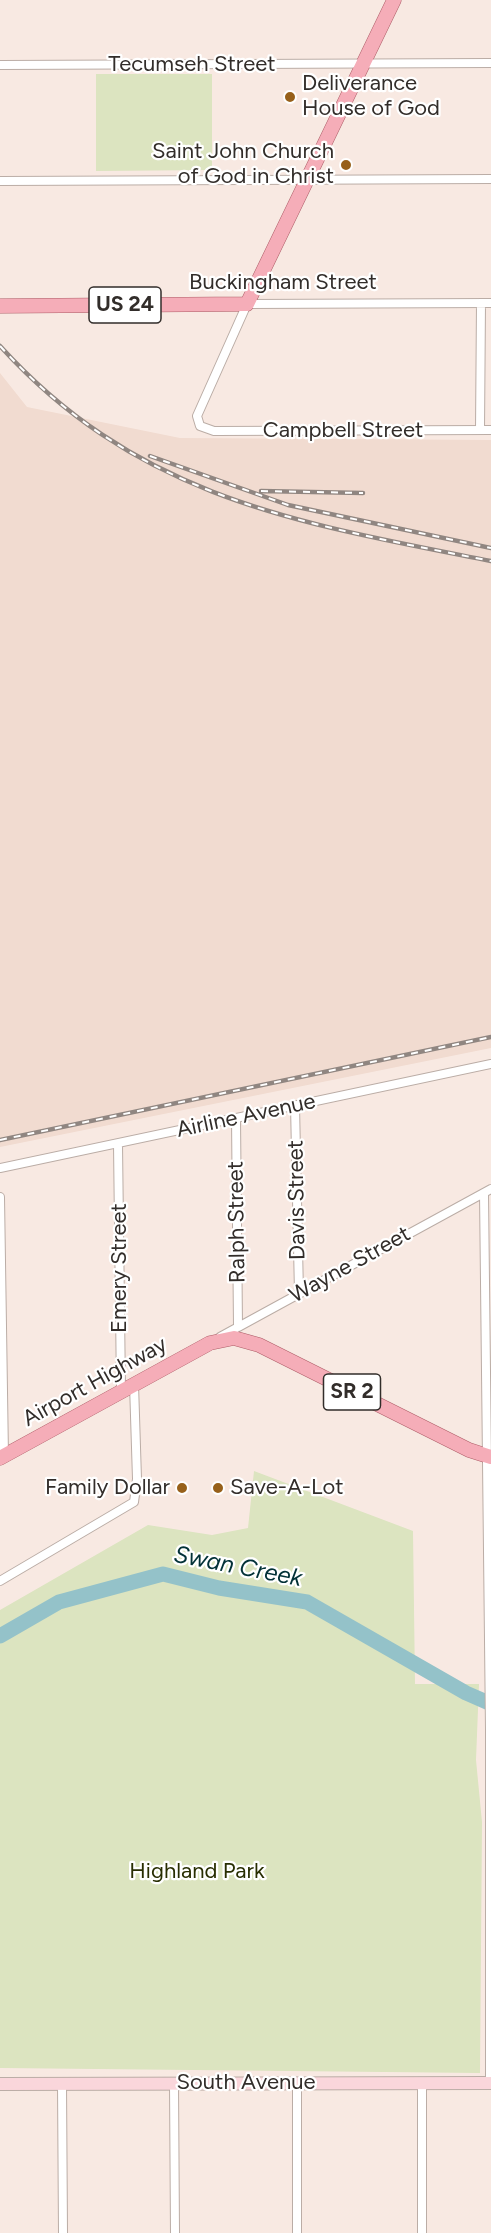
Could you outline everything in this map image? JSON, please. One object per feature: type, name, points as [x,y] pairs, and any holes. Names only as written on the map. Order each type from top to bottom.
[{"type":"main road","points":[[247,304],[394,0]]},
{"type":"main road","name":"Buckingham Street","points":[[1,304],[247,304]]},
{"type":"main road","name":"SR 2","points":[[210,1343],[228,1338],[253,1343],[489,1457]]},
{"type":"main road","name":"Airport Highway","points":[[2,1457],[210,1343]]},
{"type":"street","name":"Tecumseh Street","points":[[0,65],[491,63]]},
{"type":"street","points":[[0,181],[491,180]]},
{"type":"street","points":[[480,303],[480,430]]},
{"type":"street","name":"Buckingham Street","points":[[247,304],[491,303]]},
{"type":"street","name":"Campbell Street","points":[[247,304],[200,405],[198,423],[203,428],[214,431],[491,430]]},
{"type":"street","name":"Airline Avenue","points":[[0,1168],[491,1064]]},
{"type":"street","name":"Davis Street","points":[[295,1106],[299,1294]]},
{"type":"street","name":"Ralph Street","points":[[236,1118],[238,1327]]},
{"type":"street","name":"Emery Street","points":[[118,1144],[121,1392]]},
{"type":"street","points":[[487,1191],[490,2083]]},
{"type":"street","name":"Wayne Street","points":[[210,1343],[487,1191]]},
{"type":"street","points":[[0,1197],[2,1457]]},
{"type":"street","points":[[0,1581],[134,1502],[136,1479],[134,1384]]},
{"type":"street","points":[[297,2083],[297,2233]]},
{"type":"street","points":[[422,2083],[422,2233]]},
{"type":"street","name":"South Avenue","points":[[0,2084],[490,2083]]},
{"type":"street","points":[[62,2084],[63,2233]]},
{"type":"street","points":[[174,2084],[175,2233]]},
{"type":"shaded area","points":[[0,373],[27,407],[180,438],[491,440],[491,1048],[0,1147]]},
{"type":"green space","points":[[96,74],[212,74],[212,170],[96,171]]},
{"type":"green space","name":"Highland Park","points":[[254,1471],[413,1531],[415,1684],[479,1684],[476,1760],[482,1822],[480,2073],[0,2068],[0,1610],[148,1525],[212,1535],[248,1528]]},
{"type":"waterway","name":"Swan Creek","points":[[0,1636],[59,1602],[163,1574],[219,1588],[307,1602],[466,1693],[491,1704]]},
{"type":"railway","points":[[0,346],[53,398],[108,439],[166,471],[226,497],[288,517],[353,533],[491,561]]},
{"type":"railway","points":[[150,456],[288,505],[491,548]]},
{"type":"railway","points":[[261,491],[363,493]]},
{"type":"railway","points":[[0,1140],[491,1037]]},
{"type":"place","name":"Deliverance House of God","points":[[290,97]]},
{"type":"place","name":"Saint John Church of God in Christ","points":[[346,165]]},
{"type":"place","name":"Family Dollar","points":[[182,1488]]},
{"type":"place","name":"Save-A-Lot","points":[[218,1488]]}]
